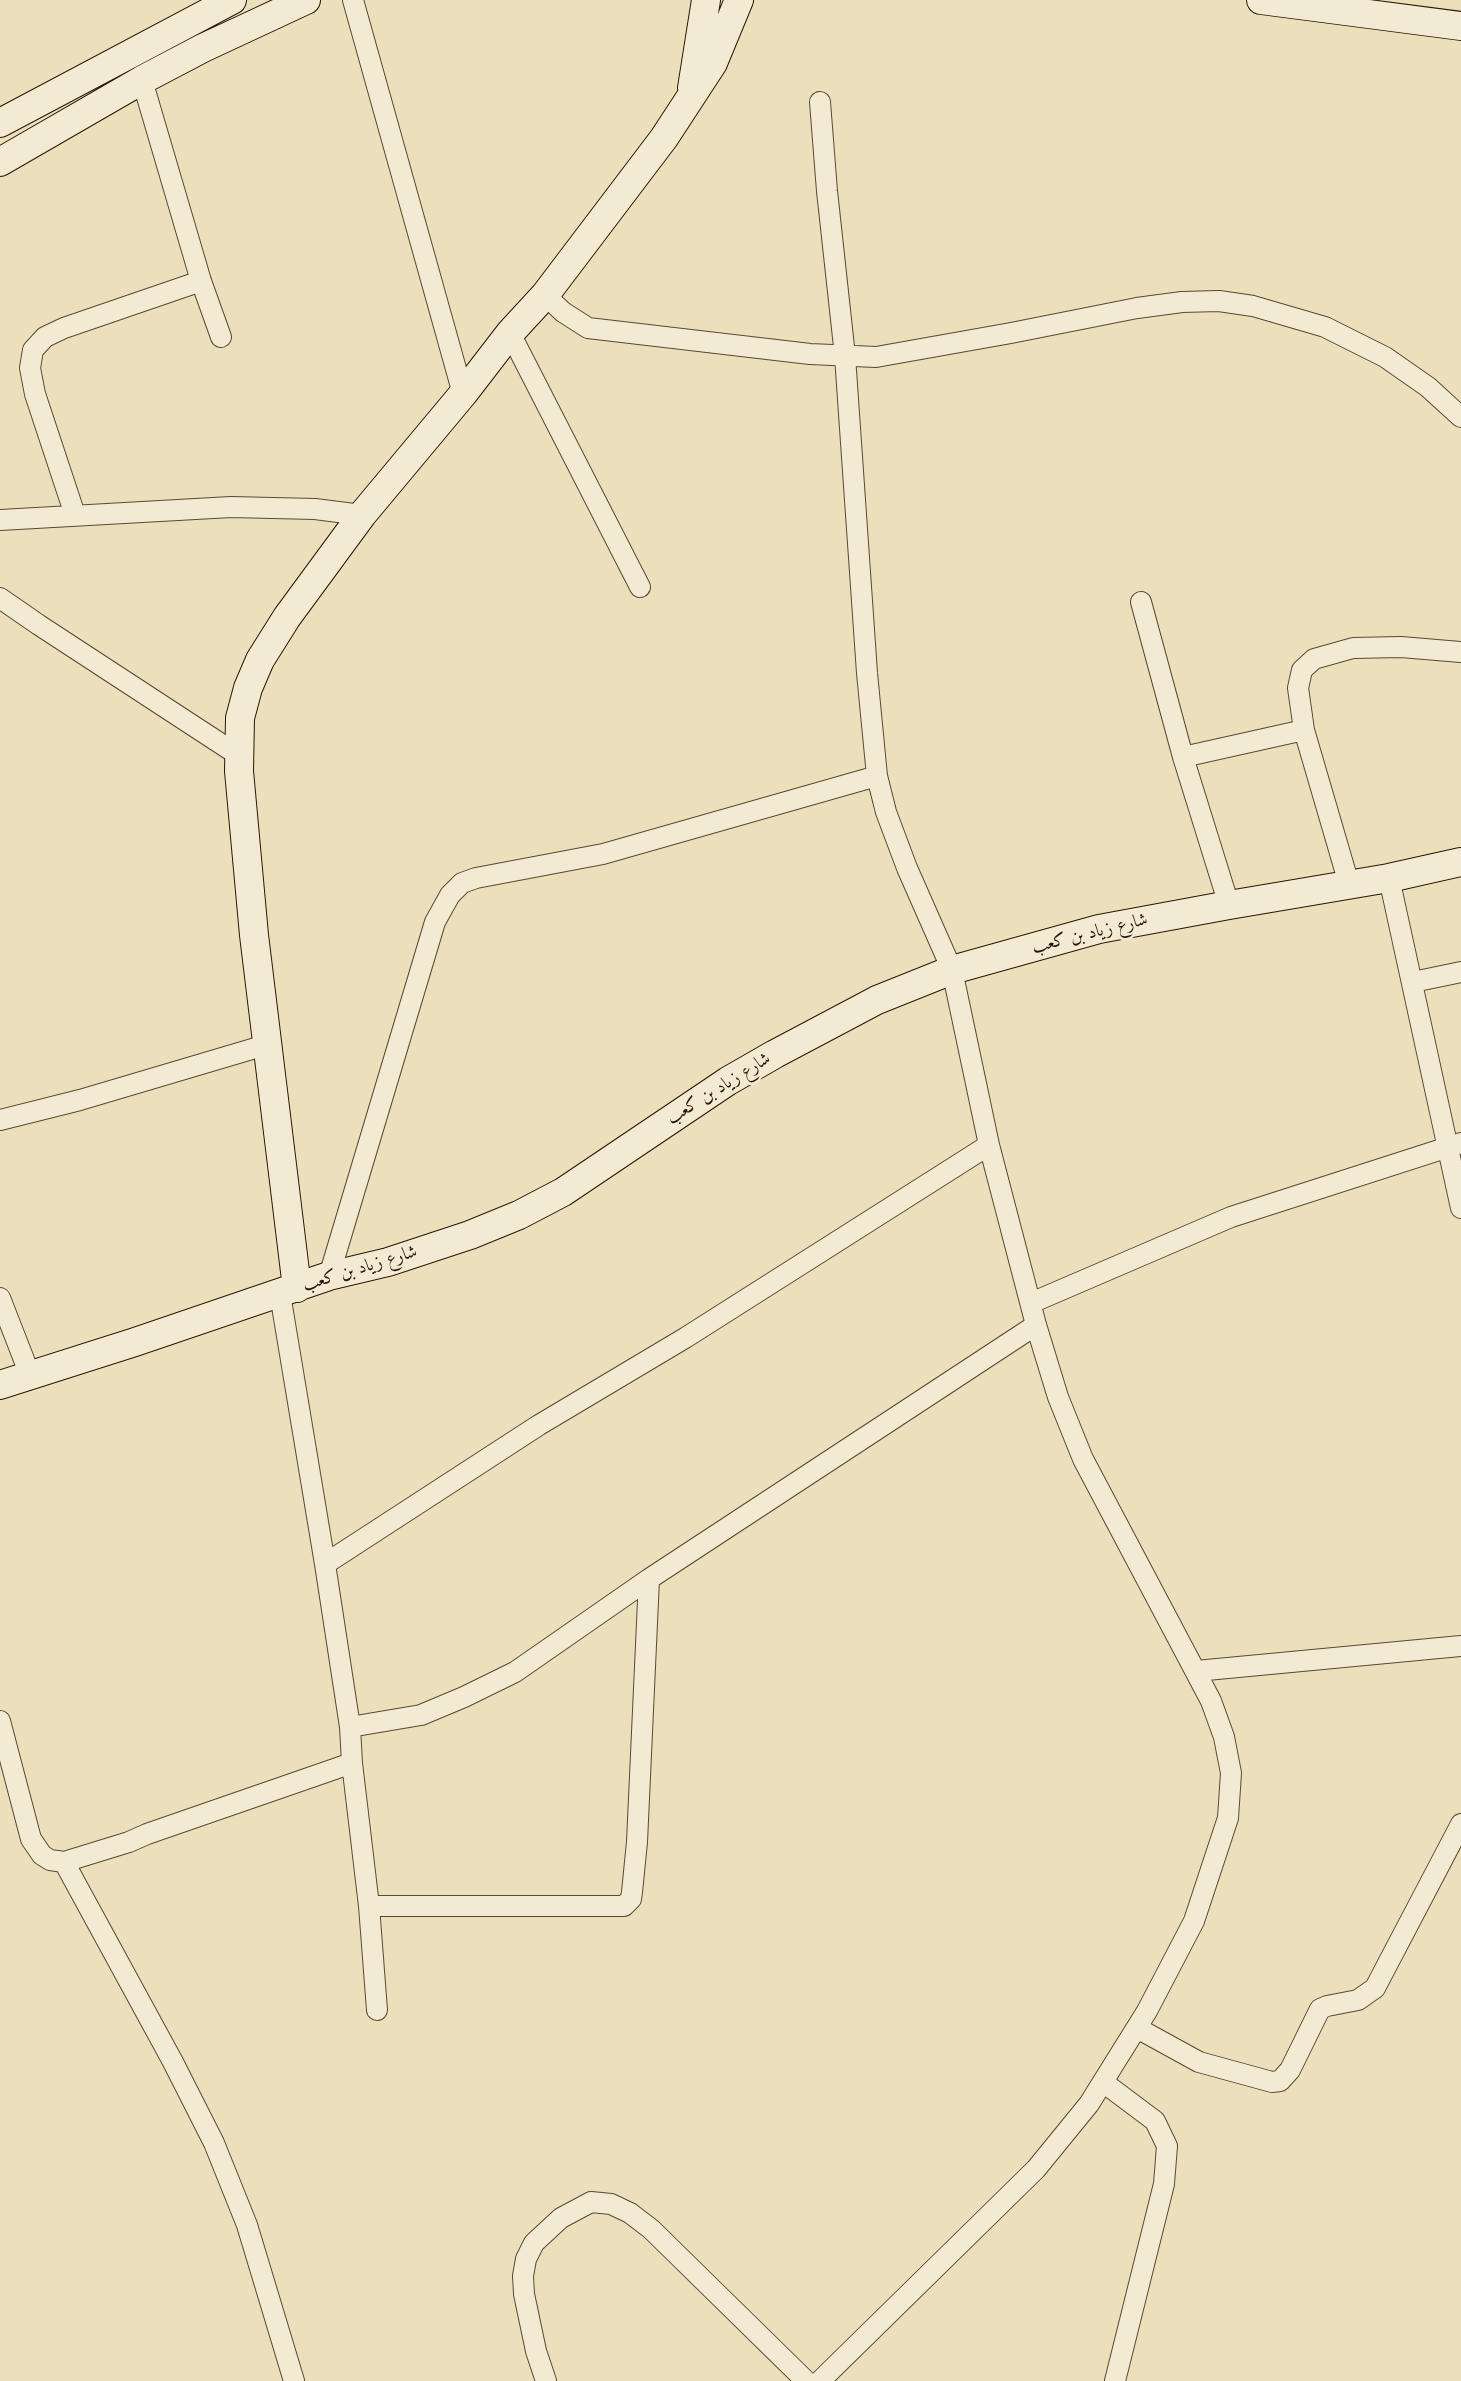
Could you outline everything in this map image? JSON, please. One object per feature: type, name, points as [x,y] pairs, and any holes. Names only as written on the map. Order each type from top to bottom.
[{"type":"street","points":[[0,123],[232,0]]},
{"type":"street","points":[[0,162],[142,80],[203,48],[306,0]]},
{"type":"street","points":[[353,0],[463,394]]},
{"type":"street","points":[[692,94],[706,0]]},
{"type":"street","points":[[377,2010],[369,1906],[352,1763],[350,1726],[325,1564],[288,1291],[269,1044],[254,935],[238,755],[240,718],[248,688],[260,660],[287,616],[362,515],[463,394],[510,333],[546,295],[664,138],[712,62],[739,0]]},
{"type":"street","points":[[1261,0],[1461,26]]},
{"type":"street","points":[[142,80],[201,281],[221,337]]},
{"type":"street","points":[[820,102],[828,200],[845,356],[867,673],[877,776],[886,812],[907,868],[952,970],[989,1145],[1036,1325],[1058,1397],[1083,1459],[1211,1701],[1224,1737],[1231,1772],[1228,1818],[1194,1920],[1137,2028],[1089,2104],[1036,2170],[820,2381]]},
{"type":"street","points":[[76,515],[35,394],[30,368],[32,350],[45,337],[64,328],[201,281]]},
{"type":"street","points":[[546,295],[574,321],[588,328],[810,354],[876,357],[1137,308],[1182,302],[1219,301],[1253,306],[1325,327],[1385,357],[1428,387],[1461,417]]},
{"type":"street","points":[[510,333],[640,587]]},
{"type":"street","points":[[0,520],[231,507],[315,510],[362,515]]},
{"type":"street","points":[[0,598],[39,626],[238,755]]},
{"type":"street","points":[[1141,602],[1183,757],[1229,904]]},
{"type":"street","points":[[1349,884],[1304,730],[1298,688],[1302,670],[1314,659],[1353,648],[1401,647],[1461,652]]},
{"type":"street","points":[[1183,757],[1304,730]]},
{"type":"street","points":[[329,1276],[435,922],[450,895],[462,883],[498,874],[603,854],[877,776]]},
{"type":"street","name":"شارع زياد بن كعب","points":[[0,1385],[329,1276],[388,1262],[470,1235],[519,1215],[563,1192],[728,1081],[767,1058],[876,1000],[952,970],[1099,929],[1229,904],[1389,878],[1461,862]]},
{"type":"street","points":[[1389,878],[1454,1145],[1461,1208]]},
{"type":"street","points":[[1413,982],[1461,972]]},
{"type":"street","points":[[0,1120],[80,1100],[269,1044]]},
{"type":"street","points":[[325,1564],[539,1425],[685,1338],[989,1145]]},
{"type":"street","points":[[1031,1303],[1231,1218],[1454,1145]]},
{"type":"street","points":[[0,1298],[30,1375]]},
{"type":"street","points":[[350,1726],[421,1715],[464,1697],[515,1672],[649,1579],[1036,1325]]},
{"type":"street","points":[[369,1906],[620,1907],[628,1903],[632,1892],[637,1842],[649,1579]]},
{"type":"street","points":[[1196,1671],[1461,1646]]},
{"type":"street","points":[[0,1721],[31,1839],[42,1855],[50,1860],[64,1862],[129,1842],[147,1834],[352,1763]]},
{"type":"street","points":[[1137,2028],[1199,2062],[1272,2082],[1280,2081],[1290,2070],[1320,2009],[1358,2000],[1375,1988],[1461,1824]]},
{"type":"street","points":[[64,1862],[174,2062],[214,2143],[247,2225],[294,2381]]},
{"type":"street","points":[[1103,2082],[1155,2121],[1167,2146],[1167,2167],[1164,2184],[1115,2381]]},
{"type":"street","points":[[546,2381],[536,2351],[524,2294],[523,2276],[526,2259],[534,2243],[561,2218],[592,2202],[611,2204],[630,2213],[651,2229],[806,2381]]}]
